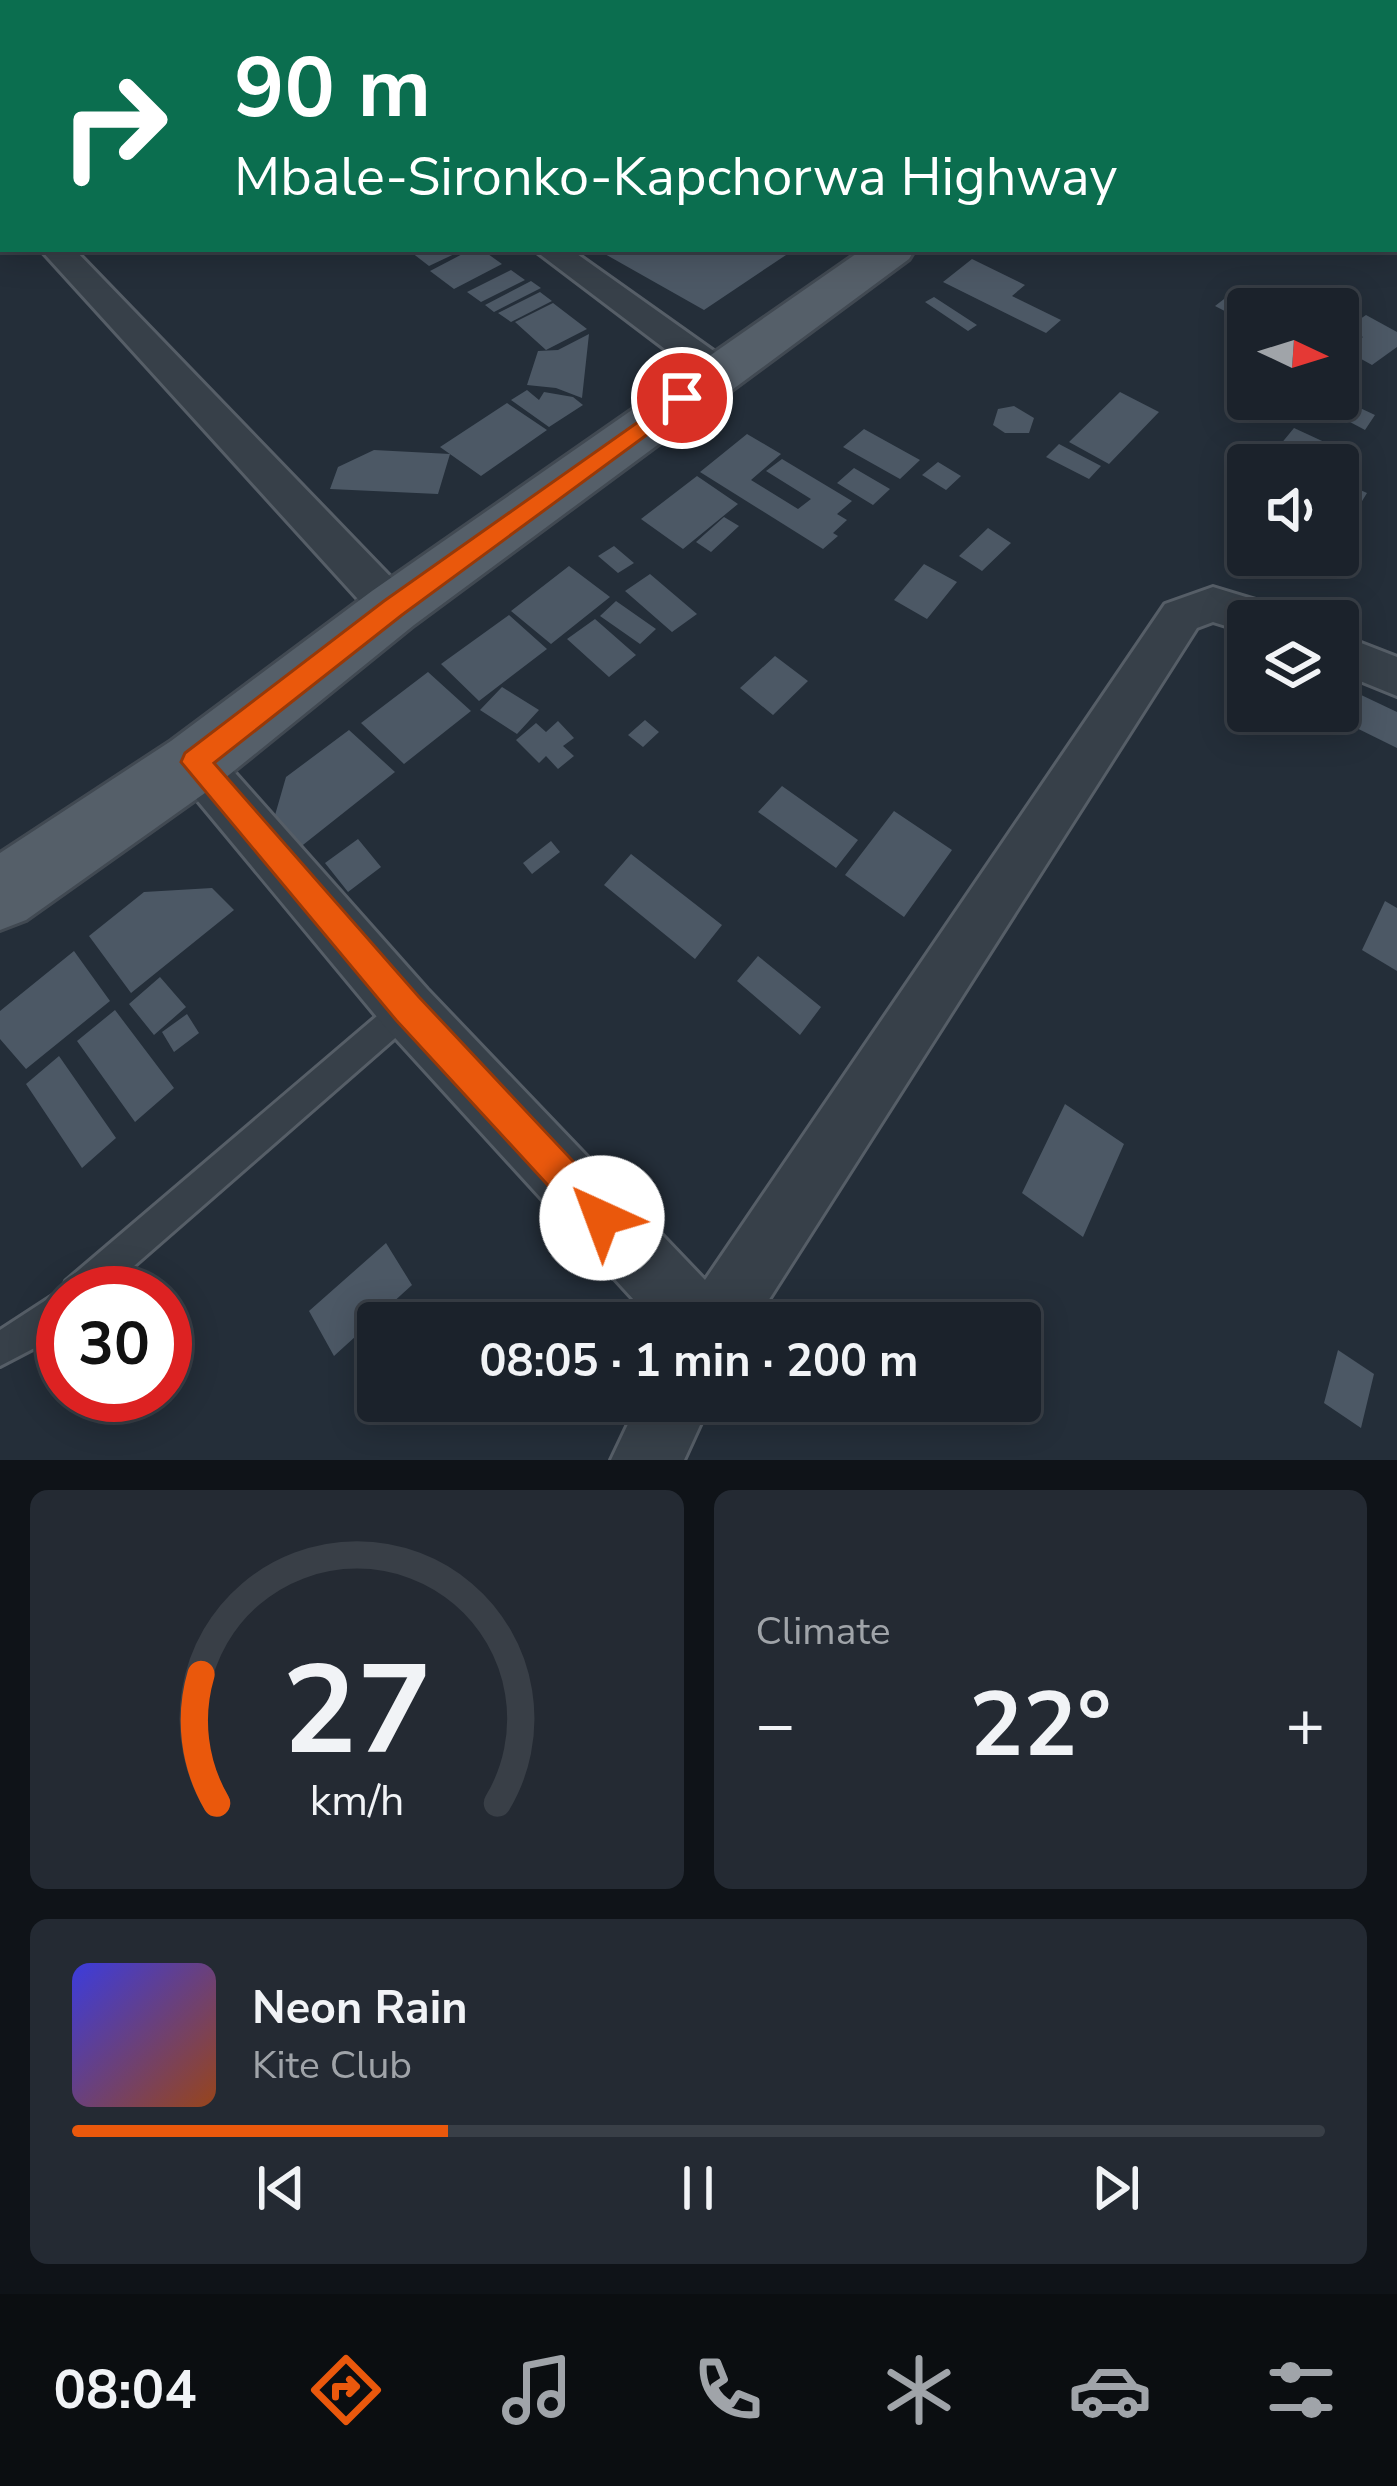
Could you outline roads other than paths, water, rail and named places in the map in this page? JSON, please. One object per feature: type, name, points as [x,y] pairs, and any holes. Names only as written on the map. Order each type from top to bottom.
[{"type":"main road","points":[[0,895],[195,762],[393,608],[889,252]]},
{"type":"street","points":[[59,252],[393,608]]},
{"type":"street","points":[[553,252],[718,372]]},
{"type":"street","points":[[729,1302],[1181,616],[1204,604],[1227,605]]},
{"type":"street","points":[[1359,661],[1397,677]]},
{"type":"street","points":[[195,762],[407,1009],[680,1302]]},
{"type":"street","points":[[647,1460],[666,1422]]},
{"type":"lane","points":[[109,1266],[407,1009]]},
{"type":"lane","points":[[0,1349],[36,1328]]}]
